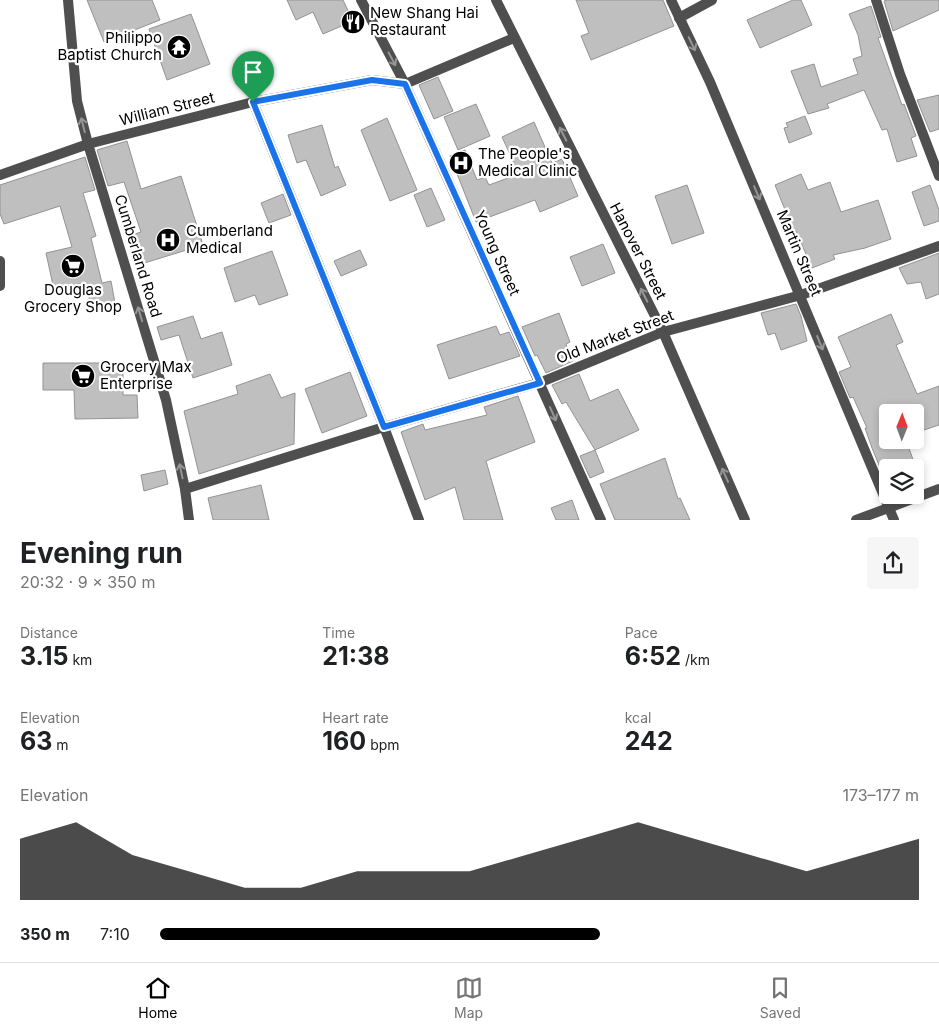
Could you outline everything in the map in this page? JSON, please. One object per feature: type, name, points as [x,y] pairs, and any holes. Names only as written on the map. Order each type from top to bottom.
[{"type":"street","name":"Cumberland Road","points":[[68,0],[77,101],[88,144],[166,400],[190,520]]},
{"type":"street","name":"Young Street","points":[[361,0],[405,84],[601,520]]},
{"type":"street","name":"Hanover Street","points":[[496,0],[663,332],[744,520]]},
{"type":"street","name":"Martin Street","points":[[671,0],[710,82],[894,520]]},
{"type":"street","points":[[679,18],[712,0]]},
{"type":"street","points":[[876,0],[900,74],[939,176]]},
{"type":"street","points":[[405,84],[514,38]]},
{"type":"street","name":"William Street","points":[[0,175],[88,144],[253,102],[372,80],[405,84]]},
{"type":"street","points":[[253,102],[384,427],[419,520]]},
{"type":"street","name":"Old Market Street","points":[[185,489],[384,427],[540,383],[663,332],[801,295],[939,246]]},
{"type":"street","points":[[0,260],[0,286]]},
{"type":"street","points":[[856,520],[939,489]]},
{"type":"building","points":[[87,0],[152,0],[160,20],[104,42]]},
{"type":"building","points":[[287,0],[343,0],[353,21],[323,34],[313,12],[296,20]]},
{"type":"building","points":[[576,0],[663,0],[674,26],[591,60],[581,36],[589,33]]},
{"type":"building","points":[[793,0],[801,0],[812,25],[760,48],[747,20]]},
{"type":"building","points":[[939,0],[939,10],[893,31],[884,1]]},
{"type":"building","points":[[871,6],[881,37],[878,38],[902,105],[904,104],[916,136],[911,138],[917,156],[897,162],[887,129],[882,130],[864,90],[827,104],[829,108],[808,114],[791,71],[814,64],[821,87],[858,74],[853,59],[862,56],[858,35],[849,14]]},
{"type":"building","name":"Philippo Baptist Church","points":[[191,14],[210,64],[167,80],[149,29]]},
{"type":"building","points":[[438,77],[453,111],[434,119],[419,85]]},
{"type":"building","points":[[939,95],[939,129],[930,132],[917,100]]},
{"type":"building","points":[[476,104],[490,136],[458,150],[444,117]]},
{"type":"building","points":[[805,116],[812,134],[789,143],[784,128],[788,127],[786,123]]},
{"type":"building","points":[[387,118],[417,190],[390,201],[361,130]]},
{"type":"building","points":[[534,122],[552,163],[562,159],[578,196],[540,212],[535,200],[476,222],[450,156],[465,150],[477,180],[485,177],[489,185],[519,174],[502,137]]},
{"type":"building","points":[[322,125],[335,168],[338,166],[346,185],[321,196],[306,160],[297,163],[288,135]]},
{"type":"building","points":[[127,141],[141,189],[181,176],[203,245],[141,264],[132,235],[141,232],[124,182],[108,186],[97,150]]},
{"type":"building","points":[[85,157],[95,190],[83,193],[96,236],[91,238],[102,283],[111,281],[115,303],[91,308],[86,282],[54,290],[46,253],[72,247],[60,206],[4,224],[0,214],[0,185]]},
{"type":"building","points":[[801,174],[808,190],[830,182],[841,212],[878,200],[891,239],[865,248],[833,255],[835,259],[812,268],[796,231],[794,232],[775,185]]},
{"type":"building","points":[[687,185],[704,233],[672,244],[655,196]]},
{"type":"building","points":[[930,185],[939,210],[939,221],[924,226],[912,192]]},
{"type":"building","points":[[431,188],[445,220],[427,227],[414,195]]},
{"type":"building","points":[[283,194],[291,215],[269,223],[261,203]]},
{"type":"building","points":[[603,244],[615,273],[582,286],[570,257]]},
{"type":"building","points":[[360,250],[367,265],[341,276],[334,261]]},
{"type":"building","points":[[272,251],[288,295],[259,305],[255,295],[235,302],[224,268]]},
{"type":"building","points":[[939,253],[939,294],[926,299],[921,282],[907,284],[899,268]]},
{"type":"building","points":[[796,304],[807,341],[781,350],[775,333],[768,335],[761,313]]},
{"type":"building","points":[[559,313],[570,342],[566,344],[573,361],[546,373],[537,355],[535,356],[522,327]]},
{"type":"building","points":[[891,314],[903,342],[896,345],[917,394],[939,386],[939,425],[924,430],[924,404],[879,404],[879,449],[909,449],[913,459],[879,459],[879,465],[865,428],[867,428],[853,397],[850,398],[839,372],[851,367],[838,337]]},
{"type":"building","points":[[193,316],[201,339],[222,332],[232,365],[193,378],[179,335],[161,340],[157,327]]},
{"type":"building","points":[[496,326],[500,335],[509,332],[520,356],[449,379],[437,345]]},
{"type":"building","points":[[43,363],[123,363],[123,395],[137,395],[138,418],[75,419],[74,390],[43,390]]},
{"type":"building","points":[[350,372],[367,416],[322,433],[305,389]]},
{"type":"building","points":[[270,374],[281,398],[295,393],[294,444],[199,474],[184,411],[238,394],[236,386]]},
{"type":"building","points":[[579,374],[590,401],[618,389],[639,430],[595,450],[566,402],[562,404],[552,385]]},
{"type":"building","points":[[518,396],[535,442],[486,461],[503,520],[464,520],[455,487],[425,500],[401,432],[423,424],[425,430],[487,415],[484,407]]},
{"type":"building","points":[[595,450],[604,472],[590,478],[580,456]]},
{"type":"building","points":[[665,458],[678,499],[680,498],[690,520],[615,520],[600,484]]},
{"type":"building","points":[[165,470],[168,484],[144,491],[141,475]]},
{"type":"building","points":[[261,485],[269,520],[213,520],[208,498]]},
{"type":"building","points":[[572,500],[579,520],[556,520],[551,508]]},
{"type":"place","name":"New Shang Hai Restaurant","points":[[353,22]]},
{"type":"place","name":"Philippo Baptist Church","points":[[179,47]]},
{"type":"place","name":"The People's Medical Clinic","points":[[461,163]]},
{"type":"place","name":"Cumberland Medical","points":[[168,240]]},
{"type":"place","name":"Douglas Grocery Shop","points":[[73,266]]},
{"type":"place","name":"Grocery Max Enterprise","points":[[83,376]]},
{"type":"route","points":[[372,80],[405,84],[540,383],[384,427],[253,102],[372,80]]}]
